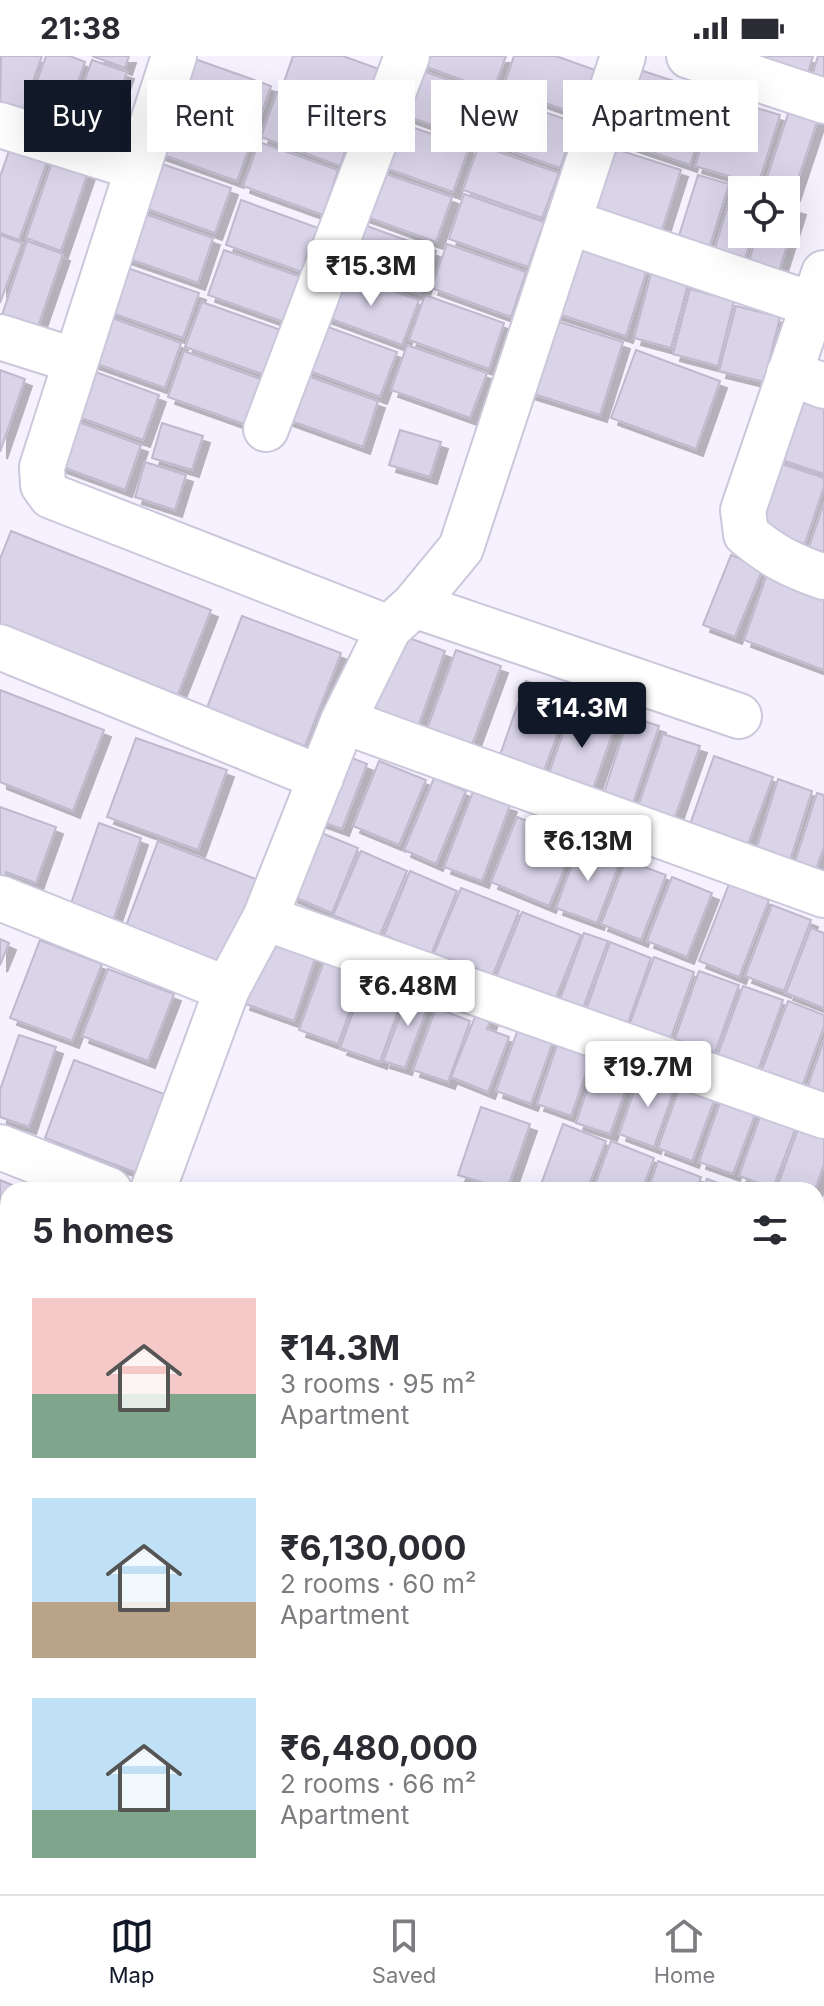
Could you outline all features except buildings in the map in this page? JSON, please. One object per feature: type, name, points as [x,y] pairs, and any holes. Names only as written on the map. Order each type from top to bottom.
[{"type":"street","points":[[174,56],[42,467],[43,485],[51,496],[401,616],[739,716]]},
{"type":"street","points":[[266,429],[407,56]]},
{"type":"street","points":[[156,1182],[227,989],[265,918],[343,721],[401,616],[461,548],[623,56]]},
{"type":"street","points":[[689,56],[824,101]]},
{"type":"street","points":[[0,125],[138,168]]},
{"type":"street","points":[[569,222],[819,289],[807,380],[743,510],[746,534],[766,551],[788,564],[824,577]]},
{"type":"street","points":[[0,337],[76,361]]},
{"type":"street","points":[[0,647],[321,778]]},
{"type":"street","points":[[343,721],[824,895]]},
{"type":"street","points":[[0,898],[227,989]]},
{"type":"street","points":[[265,918],[824,1116]]},
{"type":"street","points":[[0,1147],[89,1182]]}]
